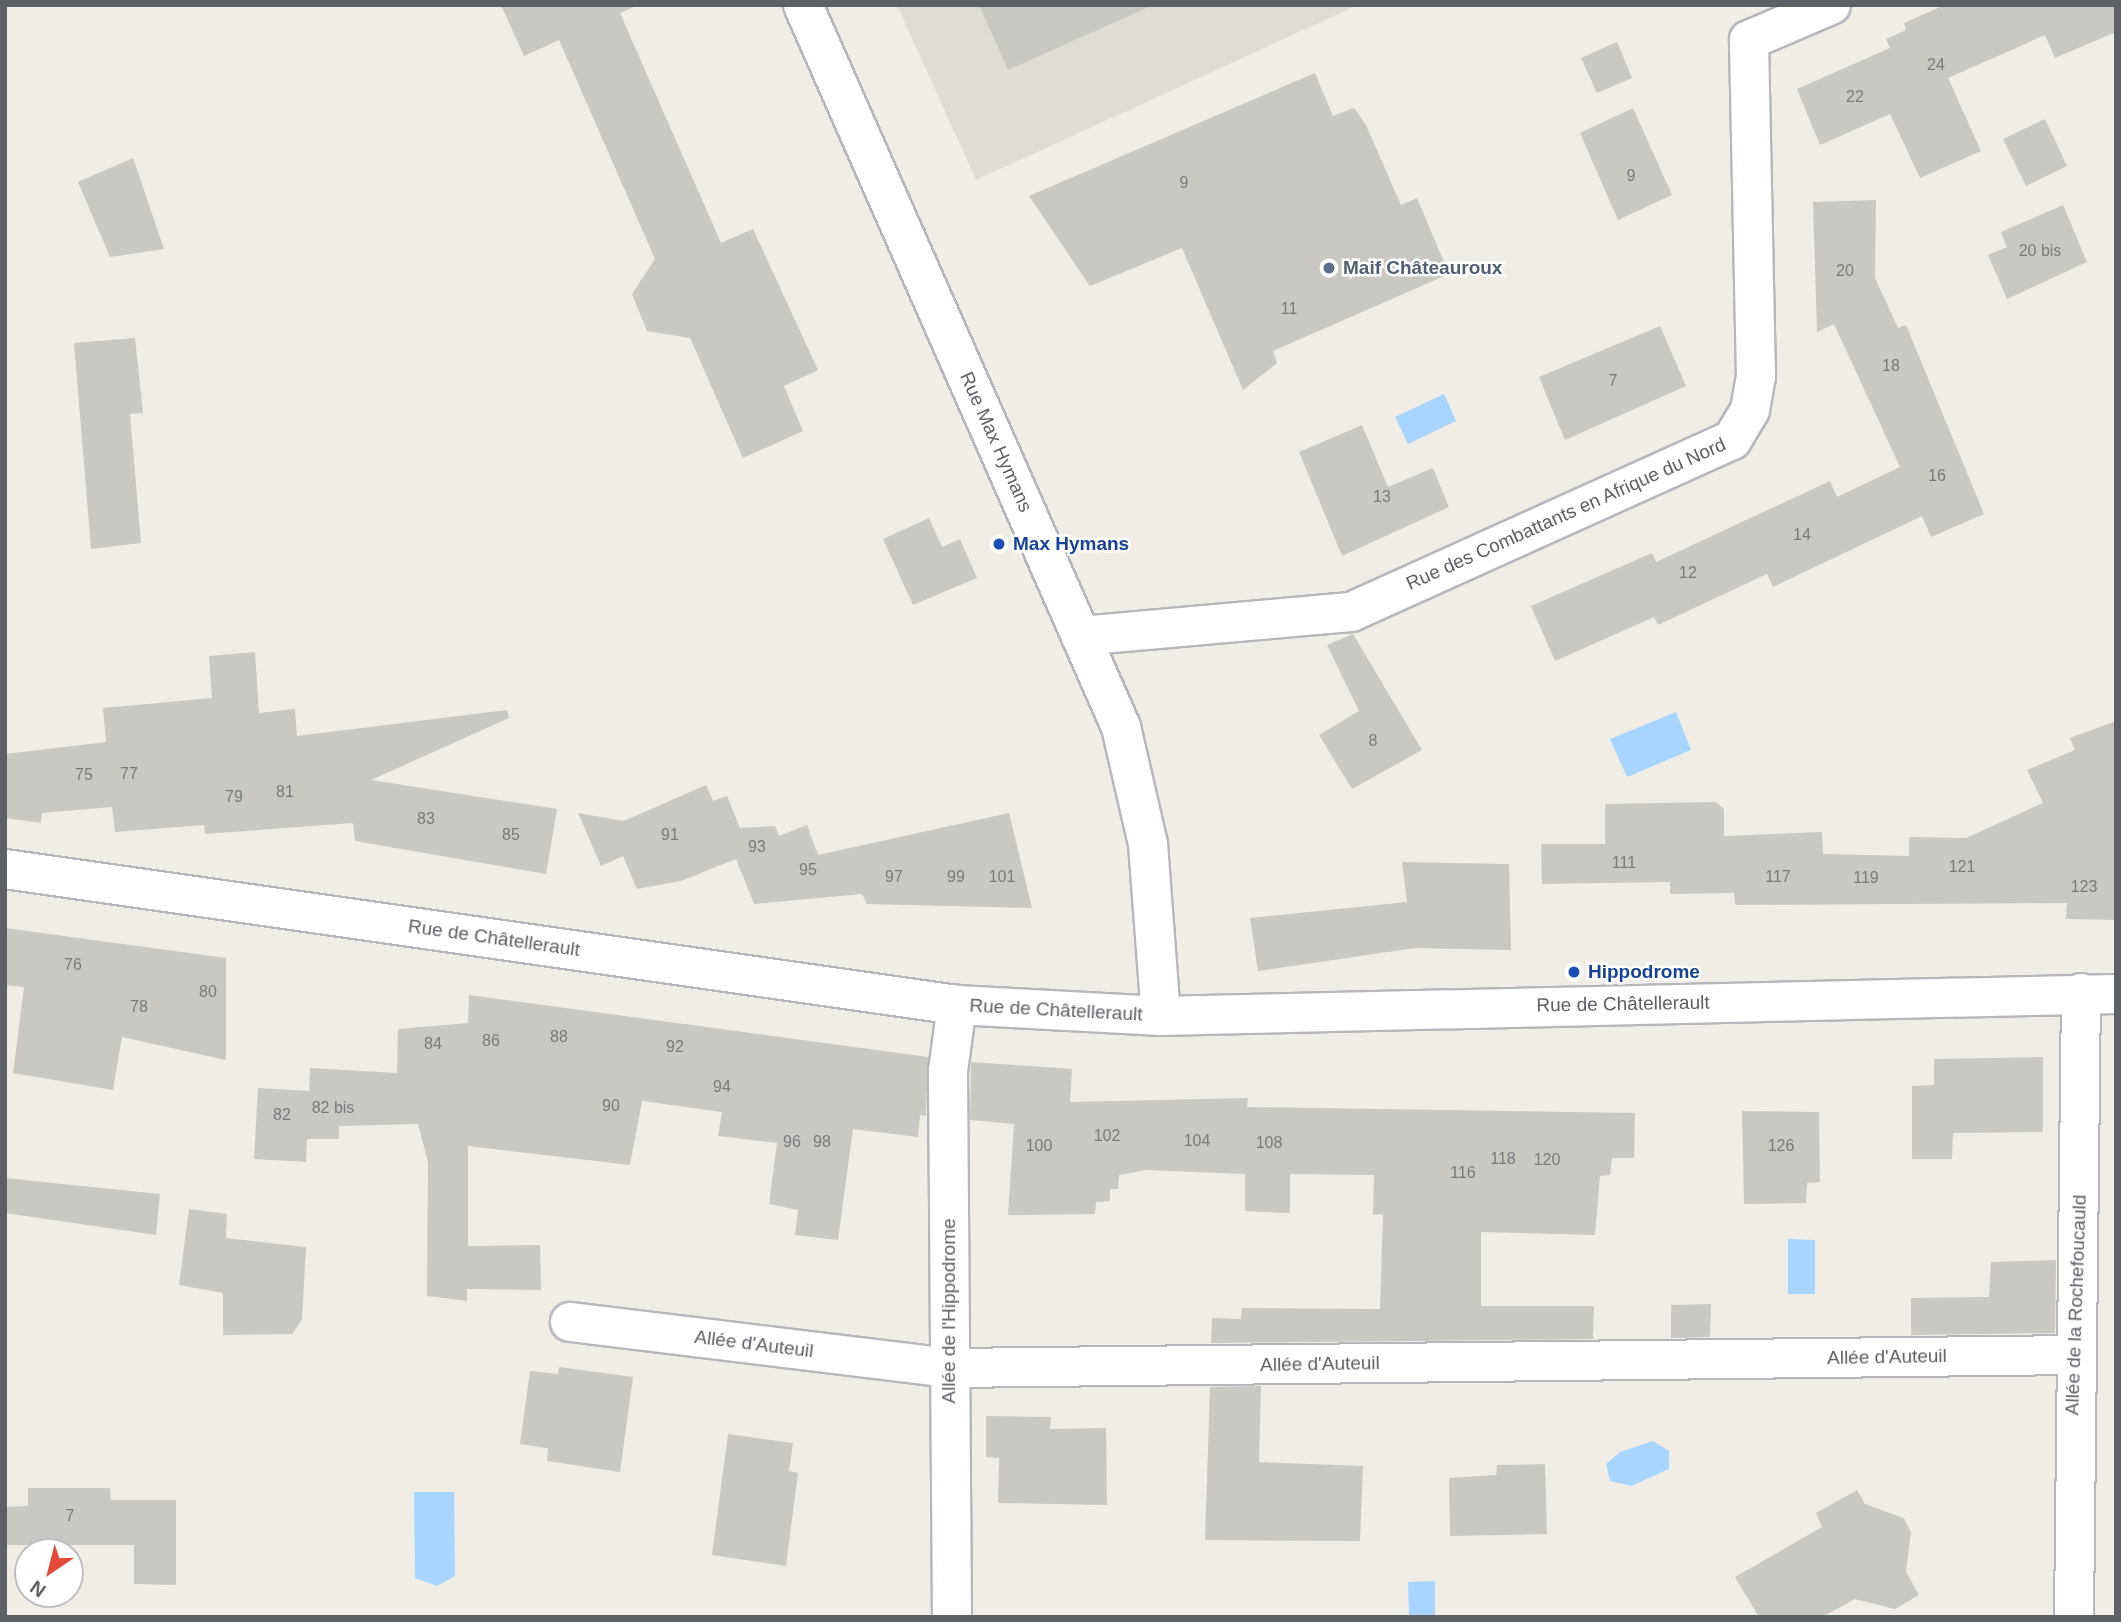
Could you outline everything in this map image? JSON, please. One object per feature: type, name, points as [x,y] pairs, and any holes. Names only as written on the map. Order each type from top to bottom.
[{"type":"street","name":"Rue Max Hymans","points":[[803,5],[1121,727],[1148,844],[1161,1016]]},
{"type":"street","name":"Rue des Combattants en Afrique du Nord","points":[[1080,636],[1351,611],[1732,440],[1750,410],[1756,377],[1749,40],[1830,5]]},
{"type":"street","name":"Rue de Châtellerault","points":[[5,869],[957,1005],[1161,1016],[2098,993]]},
{"type":"street","name":"Allée de la Rochefoucauld","points":[[2074,1617],[2072,1355],[2085,1042],[2098,993]]},
{"type":"street","name":"Allée de l'Hippodrome","points":[[952,1617],[947,1071],[957,1005]]},
{"type":"street","name":"Allée d'Auteuil","points":[[570,1322],[950,1368],[2072,1355]]},
{"type":"shaded area","points":[[897,5],[1358,5],[976,180]]},
{"type":"water","points":[[1444,394],[1456,421],[1408,444],[1395,417]]},
{"type":"water","points":[[1676,712],[1691,750],[1627,777],[1610,739]]},
{"type":"water","points":[[1788,1239],[1815,1240],[1815,1294],[1788,1294]]},
{"type":"water","points":[[1653,1441],[1669,1451],[1669,1469],[1631,1486],[1610,1481],[1606,1464],[1620,1452]]},
{"type":"water","points":[[414,1492],[454,1492],[455,1576],[437,1586],[415,1578]]},
{"type":"water","points":[[1435,1581],[1435,1617],[1409,1617],[1408,1582]]},
{"type":"building","points":[[501,5],[639,5],[620,13],[721,243],[753,229],[818,370],[784,386],[803,431],[743,458],[690,338],[647,331],[632,294],[655,259],[559,40],[524,56]]},
{"type":"building","points":[[979,5],[1153,5],[1008,70]]},
{"type":"building","points":[[1945,5],[2116,5],[2116,32],[2055,58],[2045,35],[1948,78],[1981,151],[1920,178],[1890,114],[1820,145],[1797,89],[1890,48],[1886,39],[1906,30],[1904,23]]},
{"type":"building","points":[[1617,42],[1632,78],[1597,93],[1581,58]]},
{"type":"building","points":[[1315,73],[1333,116],[1354,108],[1366,125],[1401,205],[1417,198],[1449,274],[1273,351],[1277,363],[1243,390],[1182,248],[1090,286],[1029,196]]},
{"type":"building","points":[[1633,108],[1672,195],[1618,220],[1580,133]]},
{"type":"building","points":[[2045,119],[2067,166],[2026,186],[2003,139]]},
{"type":"building","points":[[133,158],[164,249],[110,257],[78,182]]},
{"type":"building","points":[[1876,200],[1875,278],[1898,328],[1906,325],[1984,514],[1931,537],[1922,516],[1773,587],[1767,574],[1658,625],[1654,617],[1555,661],[1531,606],[1652,553],[1656,562],[1830,481],[1837,497],[1900,467],[1834,324],[1817,332],[1813,202]]},
{"type":"building","points":[[2063,205],[2087,262],[2007,299],[1988,255],[2007,247],[2001,232]]},
{"type":"building","points":[[1660,326],[1686,386],[1565,440],[1539,377]]},
{"type":"building","points":[[135,338],[143,413],[130,414],[141,543],[91,549],[74,343]]},
{"type":"building","points":[[1362,425],[1388,487],[1433,468],[1449,507],[1342,556],[1299,452]]},
{"type":"building","points":[[929,518],[942,547],[960,539],[977,578],[913,605],[883,539]]},
{"type":"building","points":[[1353,634],[1422,750],[1352,789],[1319,735],[1359,711],[1327,645]]},
{"type":"building","points":[[255,652],[259,713],[295,709],[297,736],[507,710],[509,718],[371,780],[557,809],[546,874],[355,841],[353,823],[205,834],[204,825],[115,832],[112,807],[42,813],[41,823],[5,818],[5,754],[106,742],[103,708],[212,698],[209,656]]},
{"type":"building","points":[[2116,721],[2116,920],[2066,919],[2067,903],[1735,905],[1734,893],[1670,894],[1670,882],[1542,884],[1541,844],[1605,844],[1605,804],[1715,802],[1724,809],[1724,836],[1822,832],[1823,854],[1909,856],[1909,837],[1966,838],[2043,803],[2027,770],[2075,750],[2070,738]]},
{"type":"building","points":[[706,785],[713,801],[727,796],[740,828],[775,826],[779,836],[807,825],[818,855],[1009,813],[1032,908],[867,904],[862,894],[754,904],[736,859],[681,881],[637,889],[623,856],[601,866],[578,813],[624,821]]},
{"type":"building","points":[[1402,862],[1509,864],[1511,950],[1415,948],[1258,971],[1250,918],[1407,902]]},
{"type":"building","points":[[5,928],[226,958],[226,1060],[122,1037],[113,1090],[13,1073],[24,987],[5,985]]},
{"type":"building","points":[[469,995],[928,1057],[926,1116],[920,1115],[918,1137],[853,1129],[838,1240],[795,1235],[798,1210],[769,1204],[777,1143],[718,1136],[722,1112],[642,1101],[630,1165],[468,1146],[468,1246],[540,1245],[541,1290],[467,1289],[467,1301],[427,1296],[428,1162],[418,1124],[339,1126],[339,1139],[307,1139],[306,1162],[254,1159],[258,1088],[309,1091],[310,1068],[397,1073],[398,1029],[468,1023]]},
{"type":"building","points":[[2043,1057],[2043,1132],[1953,1133],[1952,1159],[1912,1159],[1912,1086],[1934,1085],[1934,1059]]},
{"type":"building","points":[[971,1062],[1072,1069],[1070,1102],[1248,1098],[1247,1107],[1635,1113],[1634,1158],[1612,1158],[1610,1175],[1600,1176],[1595,1235],[1481,1232],[1481,1306],[1594,1306],[1593,1339],[1211,1343],[1212,1318],[1241,1319],[1242,1308],[1380,1309],[1383,1214],[1373,1215],[1374,1175],[1290,1174],[1290,1213],[1245,1211],[1245,1174],[1146,1170],[1119,1175],[1118,1189],[1110,1189],[1110,1201],[1096,1202],[1095,1214],[1008,1215],[1014,1124],[970,1120]]},
{"type":"building","points":[[1742,1111],[1819,1112],[1820,1182],[1807,1183],[1806,1203],[1744,1204]]},
{"type":"building","points":[[5,1178],[160,1194],[156,1235],[5,1213]]},
{"type":"building","points":[[189,1209],[227,1214],[226,1238],[306,1247],[302,1320],[292,1334],[223,1335],[223,1293],[179,1285]]},
{"type":"building","points":[[2056,1260],[2055,1333],[1911,1335],[1911,1298],[1989,1297],[1991,1262]]},
{"type":"building","points":[[1711,1304],[1710,1337],[1671,1338],[1671,1305]]},
{"type":"building","points":[[559,1367],[633,1377],[620,1472],[547,1461],[548,1448],[520,1444],[530,1371],[558,1374]]},
{"type":"building","points":[[1261,1386],[1259,1462],[1363,1466],[1360,1541],[1205,1540],[1210,1387]]},
{"type":"building","points":[[986,1416],[1051,1417],[1050,1429],[1106,1428],[1107,1505],[998,1503],[999,1458],[986,1457]]},
{"type":"building","points":[[728,1434],[793,1443],[789,1471],[798,1473],[786,1566],[712,1555]]},
{"type":"building","points":[[1545,1464],[1547,1534],[1450,1536],[1449,1478],[1496,1475],[1497,1465]]},
{"type":"building","points":[[28,1488],[110,1488],[111,1500],[176,1500],[176,1585],[134,1584],[134,1545],[84,1545],[84,1538],[14,1538],[14,1545],[5,1545],[5,1507],[28,1506]]},
{"type":"building","points":[[1857,1490],[1865,1504],[1904,1518],[1911,1532],[1906,1572],[1919,1595],[1895,1609],[1855,1599],[1822,1617],[1759,1617],[1735,1577],[1822,1527],[1816,1513]]},
{"type":"place","name":"Maif Châteauroux","points":[[1329,268]]},
{"type":"place","name":"Max Hymans","points":[[999,544]]},
{"type":"place","name":"Hippodrome","points":[[1574,972]]}]
